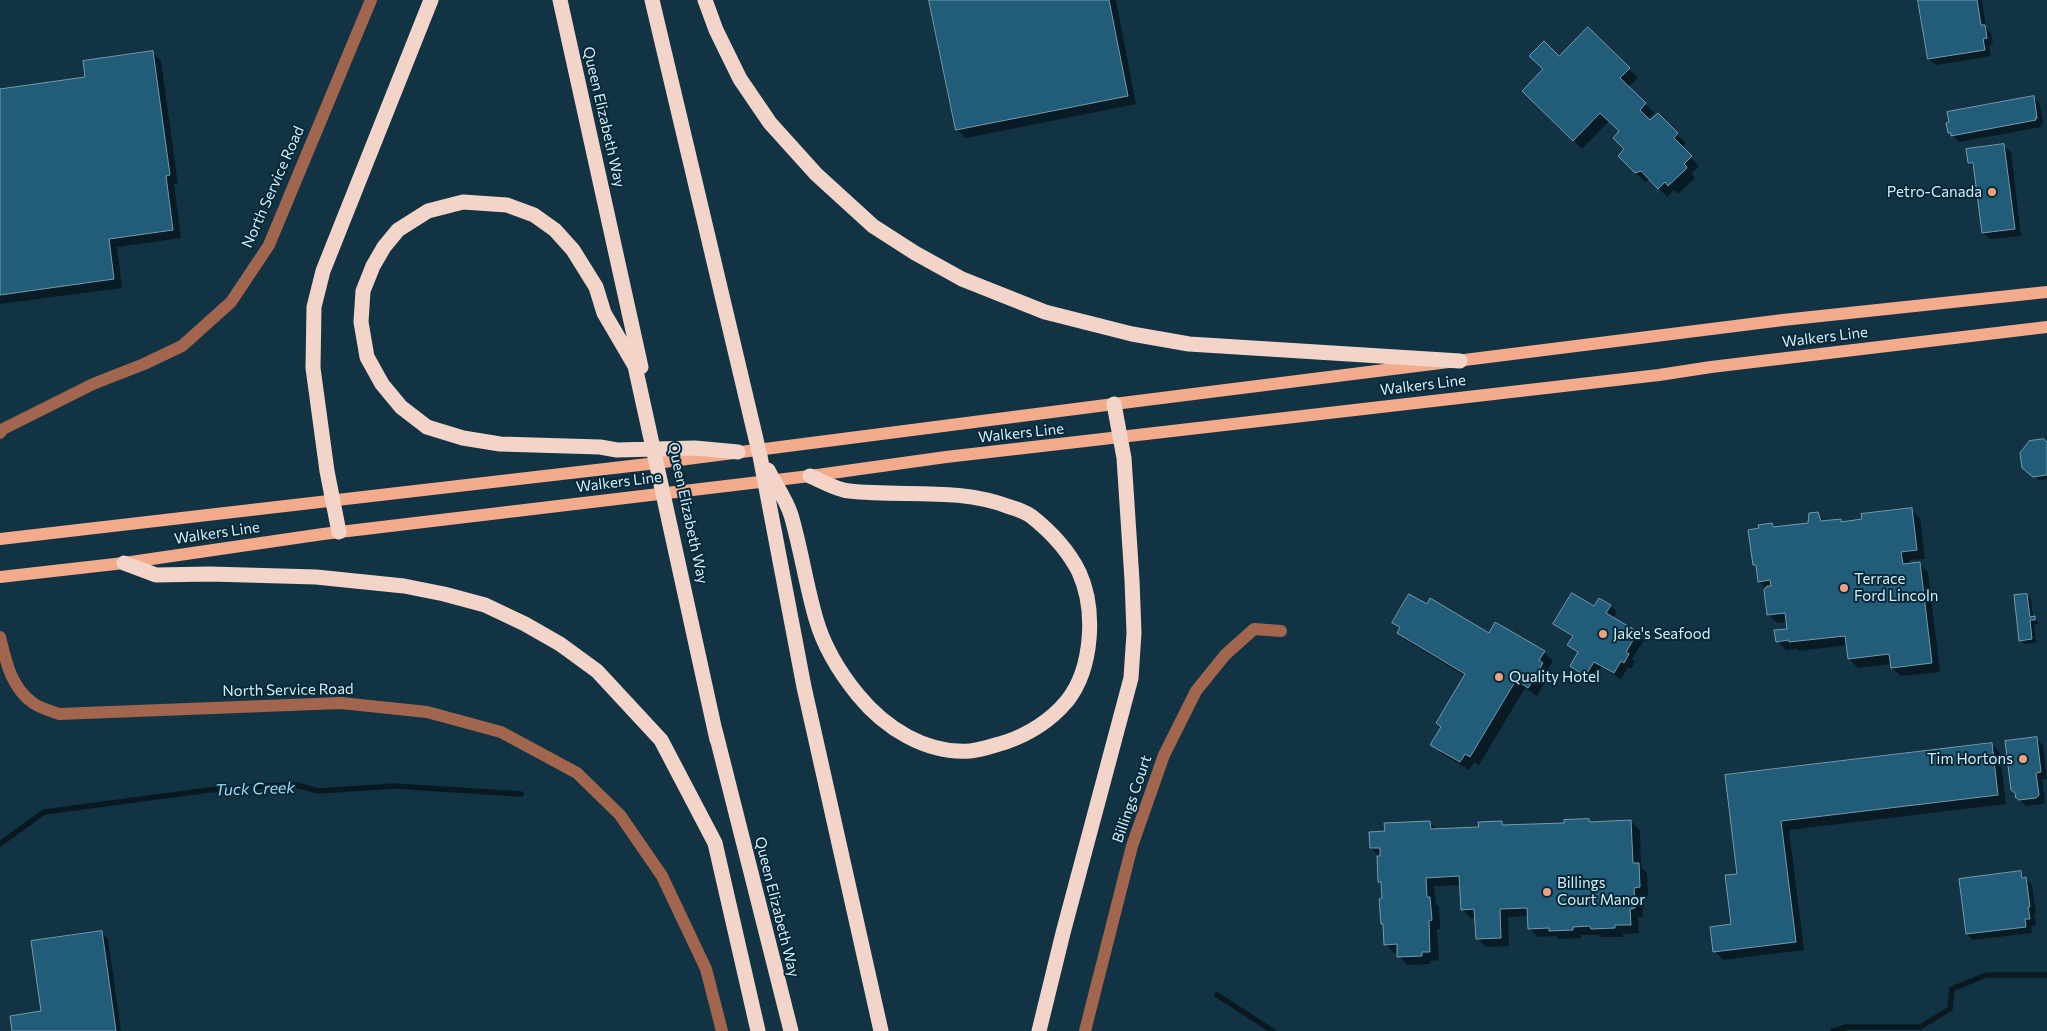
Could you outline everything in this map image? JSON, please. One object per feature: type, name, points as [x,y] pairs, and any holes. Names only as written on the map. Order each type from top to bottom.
[{"type":"highway","points":[[339,532],[332,500],[313,368],[314,308],[323,271],[431,0]]},
{"type":"highway","name":"Queen Elizabeth Way","points":[[560,0],[626,296],[717,740],[790,1031]]},
{"type":"highway","points":[[652,0],[760,456],[804,687],[881,1031]]},
{"type":"highway","points":[[705,0],[716,30],[740,80],[770,123],[816,174],[873,226],[916,253],[962,278],[1045,312],[1132,334],[1189,344],[1460,361]]},
{"type":"highway","points":[[717,740],[635,366],[604,313],[596,287],[573,250],[555,230],[534,215],[507,205],[463,202],[428,211],[398,230],[384,247],[373,266],[363,291],[360,322],[367,357],[382,384],[401,407],[427,427],[463,438],[500,444],[600,447],[617,450],[694,448],[738,452]]},
{"type":"highway","points":[[1040,1031],[1063,933],[1131,678],[1134,633],[1132,580],[1124,458],[1114,404]]},
{"type":"highway","points":[[760,456],[790,512],[816,620],[827,647],[843,675],[880,719],[905,735],[927,745],[948,750],[972,751],[1026,735],[1050,717],[1068,700],[1080,676],[1087,655],[1089,626],[1087,597],[1079,572],[1063,547],[1048,530],[1028,514],[999,503],[969,495],[846,491],[810,476]]},
{"type":"highway","points":[[124,563],[156,575],[210,574],[316,577],[404,586],[444,594],[485,605],[525,624],[560,644],[589,665],[603,677],[661,740],[715,843],[758,1031]]},
{"type":"main road","name":"Walkers Line","points":[[0,539],[811,444],[1783,320],[2047,292]]},
{"type":"main road","name":"Walkers Line","points":[[0,577],[124,563],[339,532],[810,476],[946,457],[1659,375],[1711,366],[2047,327]]},
{"type":"street","name":"North Service Road","points":[[0,433],[3,429],[93,384],[144,364],[182,346],[231,302],[269,245],[371,0]]},
{"type":"street","name":"Billings Court","points":[[1085,1031],[1132,846],[1164,755],[1196,691],[1225,655],[1254,629],[1281,632]]},
{"type":"street","name":"North Service Road","points":[[0,637],[6,663],[16,686],[34,703],[58,714],[341,703],[427,712],[500,732],[577,773],[620,815],[662,876],[706,969],[722,1031]]},
{"type":"building","points":[[929,0],[1109,0],[1128,96],[956,130]]},
{"type":"building","points":[[1918,0],[1977,0],[1981,25],[1985,25],[1987,38],[1983,39],[1985,50],[1928,59]]},
{"type":"building","points":[[1588,27],[1630,68],[1620,78],[1646,103],[1640,110],[1650,120],[1658,113],[1678,133],[1674,138],[1692,156],[1684,164],[1687,167],[1686,169],[1668,186],[1665,182],[1658,189],[1641,171],[1635,173],[1618,156],[1624,149],[1613,138],[1619,131],[1600,113],[1573,141],[1522,91],[1543,69],[1529,56],[1544,41],[1559,56]]},
{"type":"building","points":[[153,51],[170,175],[166,176],[173,230],[109,239],[114,279],[0,295],[0,89],[85,77],[83,61]]},
{"type":"building","points":[[2034,96],[2036,120],[1951,136],[1951,133],[1948,133],[1946,123],[1949,122],[1947,112]]},
{"type":"building","points":[[2004,144],[2015,229],[1982,233],[1973,163],[1968,163],[1966,149]]},
{"type":"building","points":[[2044,439],[2047,442],[2047,475],[2033,477],[2022,468],[2020,453],[2029,441]]},
{"type":"building","name":"Terrace Ford Lincoln","points":[[1912,508],[1917,550],[1901,552],[1903,564],[1920,562],[1932,663],[1891,668],[1889,654],[1848,659],[1845,636],[1776,642],[1774,630],[1787,629],[1785,613],[1767,615],[1764,590],[1767,586],[1771,586],[1770,580],[1758,582],[1756,565],[1753,565],[1748,530],[1759,528],[1758,525],[1772,523],[1773,527],[1808,523],[1809,513],[1818,512],[1821,521],[1841,519],[1841,522],[1862,519],[1861,514]]},
{"type":"building","name":"Jake's Seafood","points":[[1572,593],[1594,606],[1599,598],[1611,605],[1606,613],[1638,632],[1626,652],[1629,654],[1624,663],[1621,661],[1614,673],[1594,662],[1585,676],[1570,666],[1578,652],[1567,645],[1573,636],[1553,624]]},
{"type":"building","name":"Quality Hotel","points":[[1409,594],[1427,604],[1430,598],[1489,633],[1495,622],[1545,651],[1539,660],[1543,663],[1528,688],[1516,680],[1470,757],[1465,754],[1460,762],[1430,745],[1441,727],[1436,723],[1465,674],[1397,633],[1400,627],[1392,623]]},
{"type":"building","points":[[2027,594],[2030,617],[2035,616],[2035,620],[2030,620],[2032,639],[2019,641],[2014,595]]},
{"type":"building","points":[[2037,737],[2041,772],[2036,773],[2039,795],[2036,798],[2019,800],[2011,790],[2005,741]]},
{"type":"building","points":[[1992,743],[1998,795],[1781,821],[1796,942],[1713,952],[1710,927],[1731,924],[1725,875],[1737,874],[1725,775]]},
{"type":"building","name":"Billings Court Manor","points":[[1589,819],[1590,822],[1631,820],[1633,863],[1639,863],[1640,887],[1634,888],[1635,908],[1630,909],[1631,925],[1615,925],[1615,928],[1591,929],[1590,926],[1573,927],[1573,930],[1549,931],[1549,928],[1528,929],[1527,908],[1500,909],[1501,938],[1476,939],[1474,909],[1461,910],[1459,876],[1426,878],[1427,897],[1430,897],[1432,920],[1429,921],[1430,952],[1422,952],[1422,956],[1397,957],[1397,944],[1384,945],[1379,899],[1382,898],[1381,882],[1378,882],[1377,856],[1380,856],[1380,848],[1370,848],[1369,832],[1385,831],[1384,823],[1430,821],[1431,829],[1479,827],[1478,822],[1502,821],[1502,825],[1564,823],[1564,820]]},
{"type":"building","points":[[2021,871],[2022,878],[2026,877],[2030,907],[2028,907],[2030,919],[2025,919],[2026,927],[1966,934],[1959,879]]},
{"type":"building","points":[[102,931],[116,1031],[12,1031],[10,1016],[41,1011],[31,941]]},
{"type":"waterway","name":"Tuck Creek","points":[[0,844],[44,812],[209,790],[296,785],[318,791],[394,786],[521,794]]},
{"type":"waterway","name":"Tuck Creek","points":[[1833,1031],[1847,1027],[1920,1027],[1950,1009],[1952,989],[1986,975],[2047,975]]},
{"type":"waterway","name":"Tuck Creek","points":[[1217,995],[1273,1031]]},
{"type":"place","name":"Petro-Canada","points":[[1992,192]]},
{"type":"place","name":"Terrace Ford Lincoln","points":[[1844,588]]},
{"type":"place","name":"Jake's Seafood","points":[[1603,634]]},
{"type":"place","name":"Quality Hotel","points":[[1499,677]]},
{"type":"place","name":"Tim Hortons","points":[[2023,759]]},
{"type":"place","name":"Billings Court Manor","points":[[1547,892]]}]
